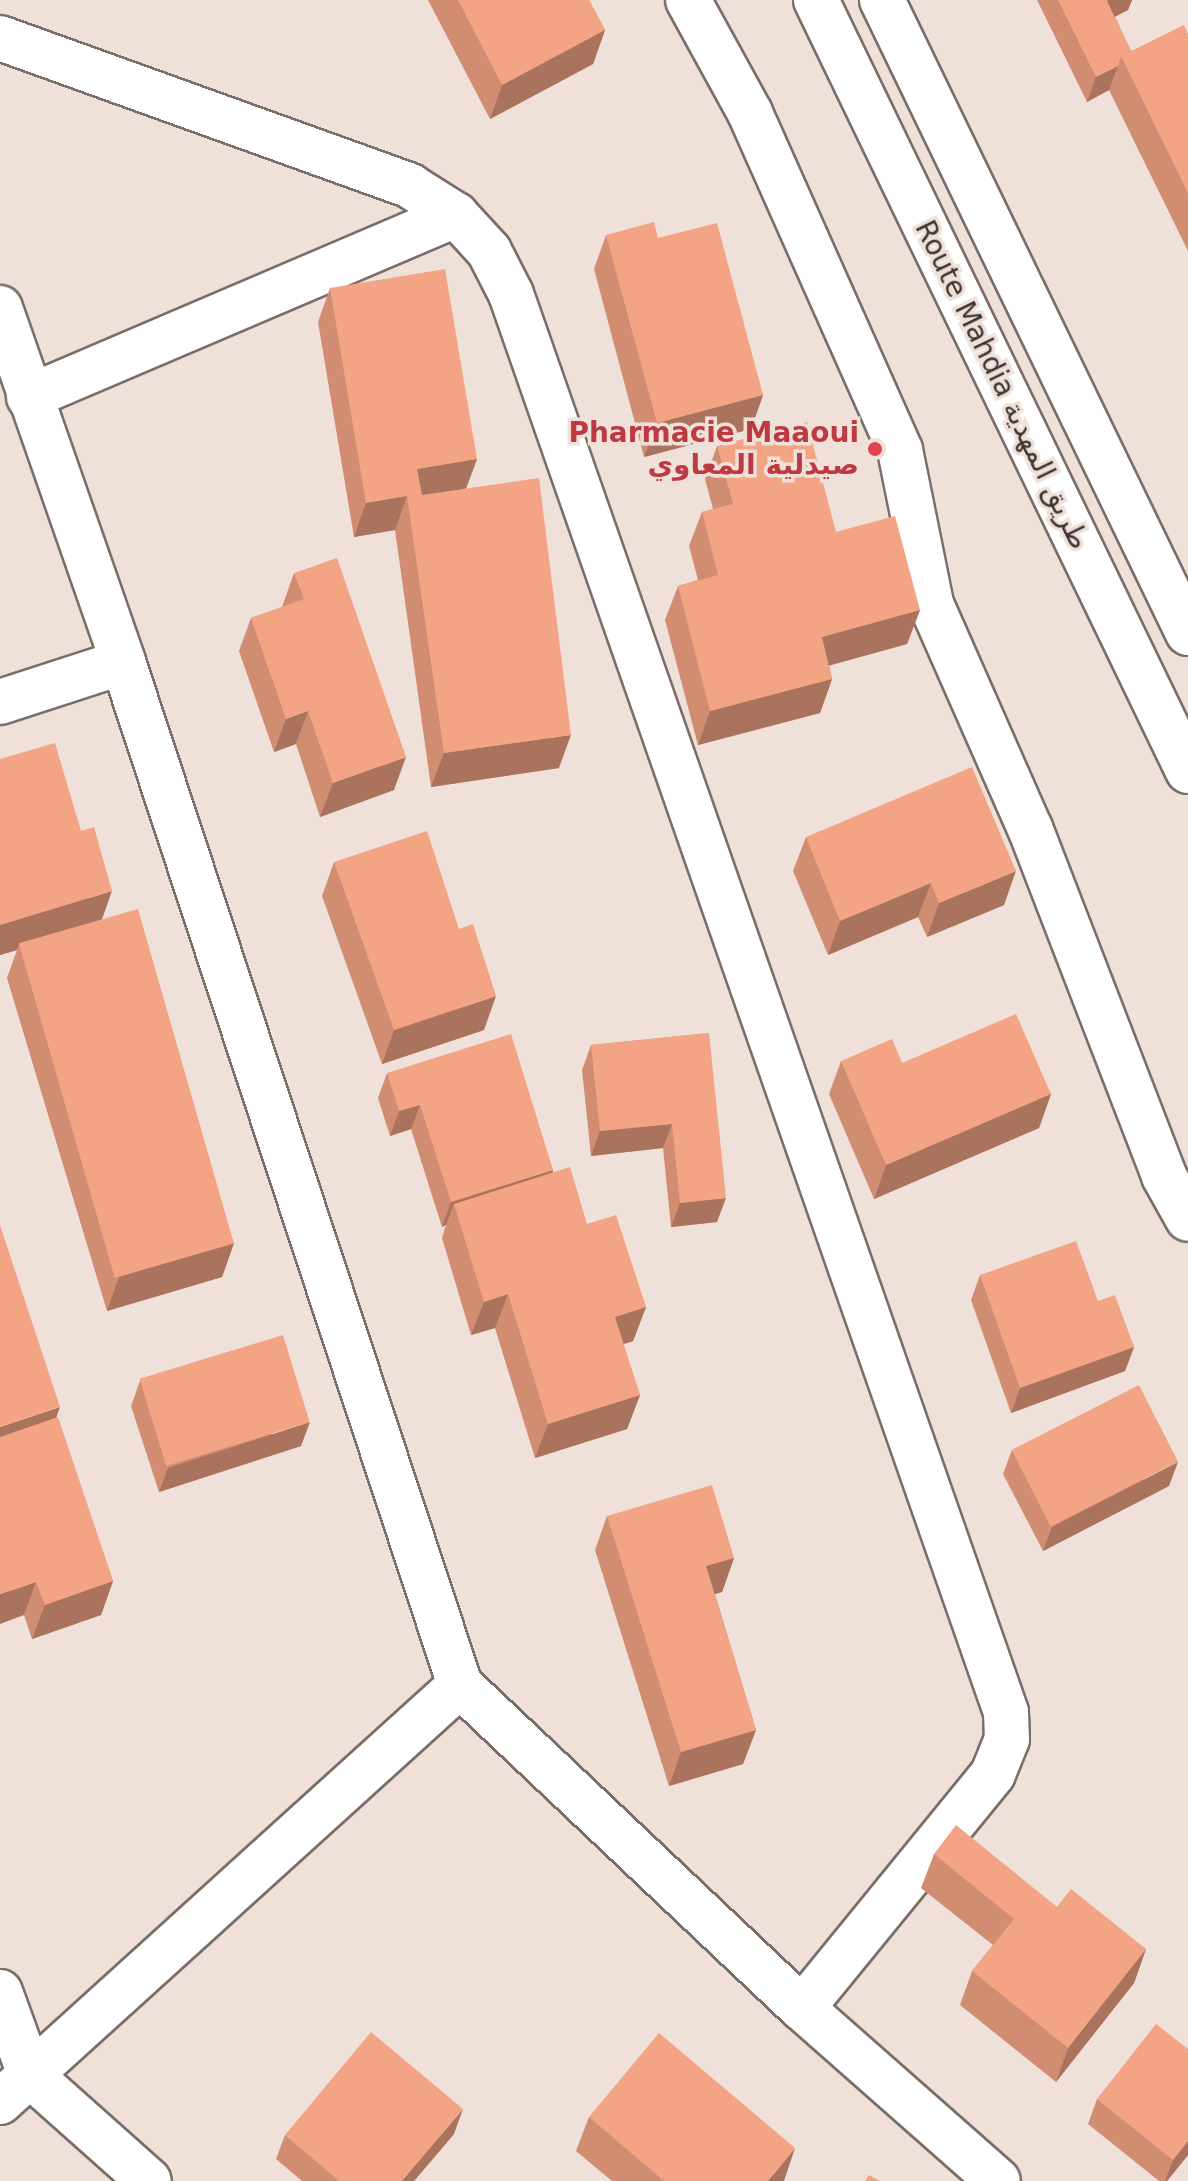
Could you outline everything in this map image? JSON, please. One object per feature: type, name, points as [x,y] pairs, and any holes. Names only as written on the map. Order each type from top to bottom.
[{"type":"street","points":[[688,0],[750,113],[900,450],[931,604],[1030,828],[1164,1176],[1188,1219]]},
{"type":"street","name":"Route Mahdia طريق المهدية","points":[[816,0],[1188,771]]},
{"type":"street","points":[[882,0],[1188,633]]},
{"type":"street","points":[[0,38],[410,186],[456,215],[489,251],[511,294],[1006,1712],[1007,1739],[993,1774],[802,2008]]},
{"type":"street","points":[[29,397],[456,215]]},
{"type":"street","points":[[0,308],[123,662],[460,1685],[802,2008],[998,2181]]},
{"type":"street","points":[[0,702],[123,662]]},
{"type":"street","points":[[15,2088],[460,1685]]},
{"type":"street","points":[[0,1992],[15,2088],[149,2181]]},
{"type":"building","points":[[458,0],[589,0],[605,30],[502,85]]},
{"type":"building","points":[[1058,0],[1108,0],[1131,51],[1121,56],[1118,66],[1096,77]]},
{"type":"building","points":[[1184,25],[1188,34],[1188,193],[1121,56]]},
{"type":"building","points":[[654,222],[658,238],[717,223],[763,395],[657,423],[606,235]]},
{"type":"building","points":[[445,269],[477,459],[417,469],[422,495],[539,478],[571,735],[444,753],[407,496],[366,503],[330,288]]},
{"type":"building","points":[[807,422],[836,532],[895,516],[920,610],[822,637],[832,679],[710,711],[678,586],[718,575],[702,512],[733,504],[717,446]]},
{"type":"building","points":[[337,558],[406,757],[333,783],[308,711],[286,719],[251,618],[304,599],[294,573]]},
{"type":"building","points":[[55,743],[81,831],[94,827],[112,891],[0,925],[0,759]]},
{"type":"building","points":[[972,767],[1016,871],[939,903],[931,883],[840,921],[806,837]]},
{"type":"building","points":[[427,831],[459,929],[473,924],[496,996],[394,1030],[334,862]]},
{"type":"building","points":[[138,909],[234,1244],[115,1278],[19,943]]},
{"type":"building","points":[[1016,1014],[1051,1094],[886,1165],[841,1061],[892,1039],[902,1063]]},
{"type":"building","points":[[709,1033],[726,1198],[680,1203],[672,1124],[600,1131],[591,1045]]},
{"type":"building","points":[[511,1034],[553,1170],[451,1202],[420,1105],[399,1111],[387,1073]]},
{"type":"building","points":[[570,1167],[587,1224],[616,1215],[646,1307],[615,1317],[640,1395],[548,1424],[508,1294],[484,1302],[454,1204]]},
{"type":"building","points":[[0,1225],[60,1407],[0,1427]]},
{"type":"building","points":[[1076,1241],[1098,1301],[1115,1295],[1134,1347],[1020,1388],[980,1275]]},
{"type":"building","points":[[283,1335],[310,1422],[166,1466],[140,1379]]},
{"type":"building","points":[[1139,1385],[1178,1462],[1051,1527],[1012,1450]]},
{"type":"building","points":[[58,1417],[113,1581],[45,1605],[36,1582],[0,1594],[0,1437]]},
{"type":"building","points":[[712,1485],[734,1558],[706,1566],[756,1730],[681,1752],[607,1516]]},
{"type":"building","points":[[956,1825],[1057,1907],[1071,1889],[1146,1949],[1068,2048],[972,1971],[1014,1919],[934,1854]]},
{"type":"building","points":[[1156,2024],[1188,2049],[1188,2141],[1173,2160],[1097,2099]]},
{"type":"building","points":[[371,2032],[463,2109],[402,2181],[339,2181],[285,2135]]},
{"type":"building","points":[[659,2033],[795,2148],[768,2181],[664,2181],[589,2117]]},
{"type":"building","points":[[869,2175],[880,2181],[865,2181]]},
{"type":"place","name":"Pharmacie Maaoui صيدلية المعاوي","points":[[875,449]]}]
